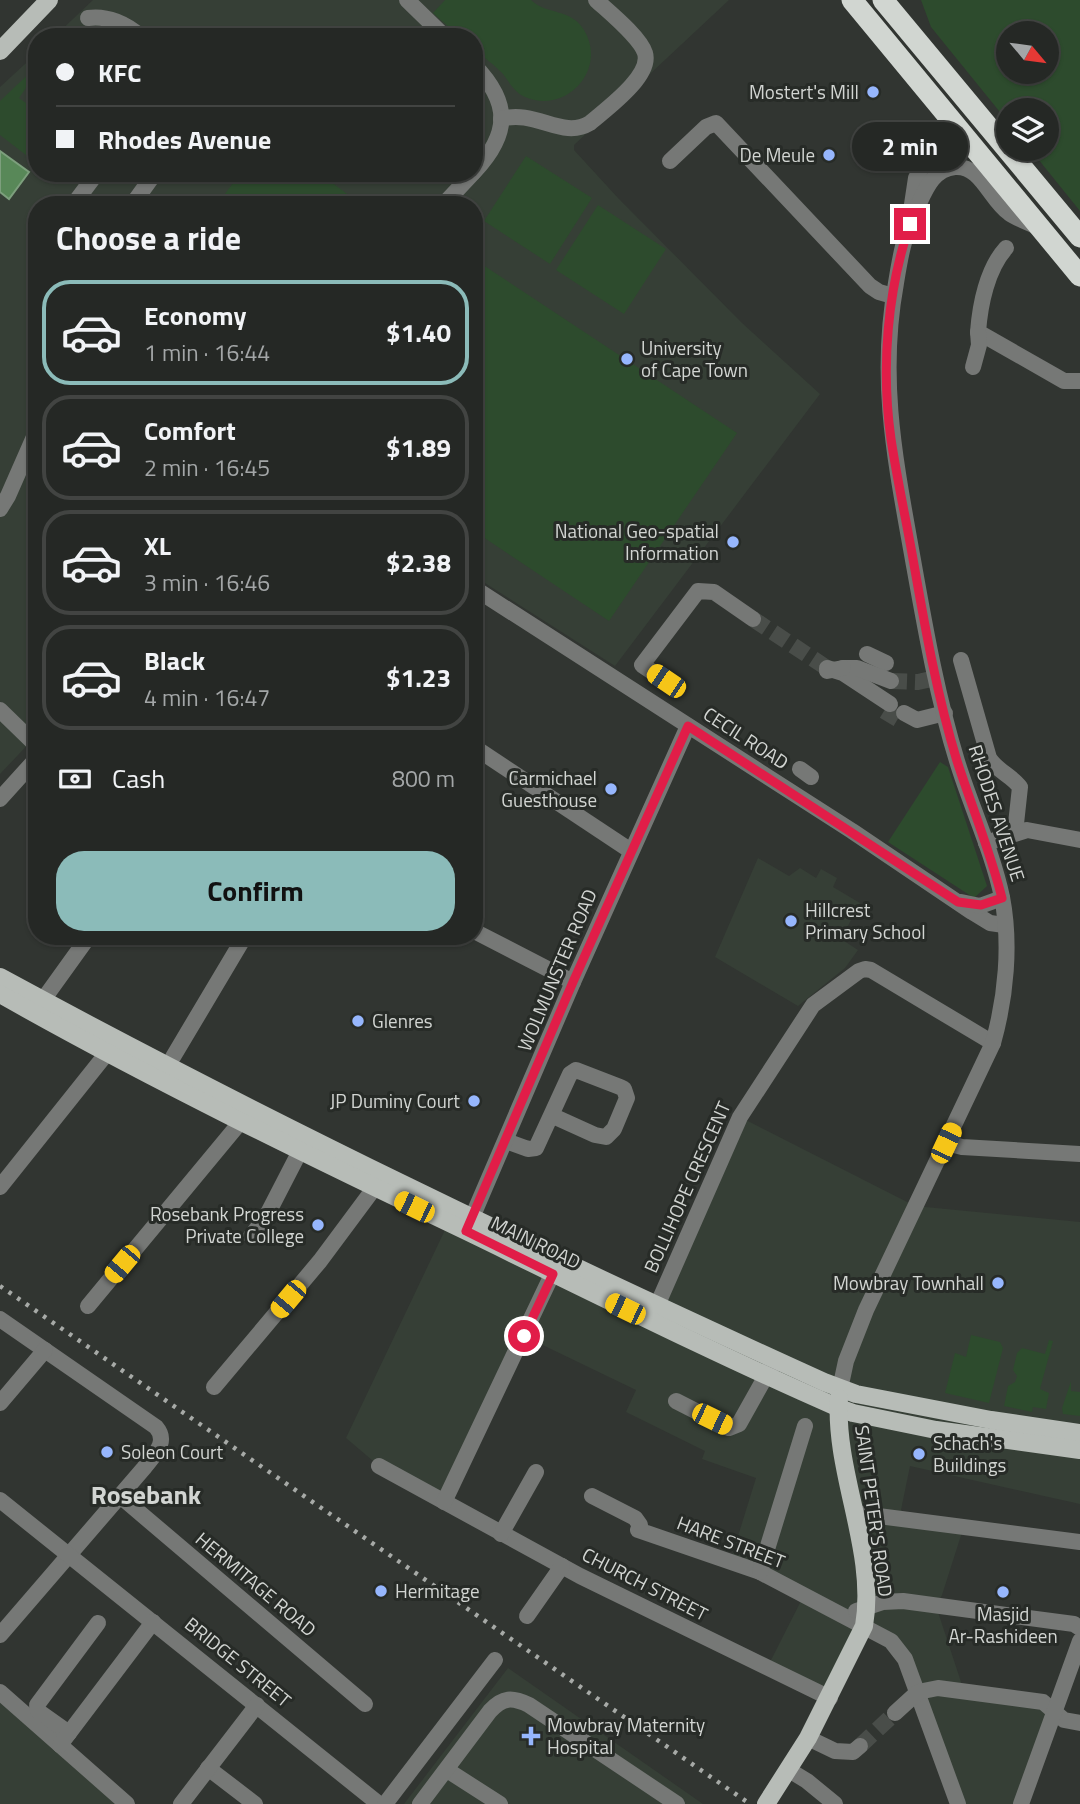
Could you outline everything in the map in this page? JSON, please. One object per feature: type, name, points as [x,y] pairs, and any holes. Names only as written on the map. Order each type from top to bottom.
[{"type":"highway","points":[[852,0],[1080,276]]},
{"type":"highway","points":[[883,0],[1080,237]]},
{"type":"main road","points":[[0,51],[49,0]]},
{"type":"main road","name":"MAIN ROAD","points":[[0,977],[246,1115],[300,1151],[380,1181]]},
{"type":"main road","name":"MAIN ROAD","points":[[0,994],[107,1053],[246,1115],[556,1267],[771,1367],[856,1394],[991,1420],[1080,1433]]},
{"type":"main road","name":"MAIN ROAD","points":[[771,1367],[839,1408],[853,1413],[936,1430],[1080,1450]]},
{"type":"main road","name":"SAINT PETER'S ROAD","points":[[768,1800],[808,1738],[864,1626],[867,1606],[865,1579],[840,1431],[840,1389]]},
{"type":"street","points":[[407,0],[436,28]]},
{"type":"street","points":[[501,119],[527,117],[567,130],[580,129],[590,123],[641,75],[646,64],[640,43],[597,0]]},
{"type":"street","points":[[88,18],[102,16],[129,28]]},
{"type":"street","points":[[483,75],[490,83],[498,102],[501,119],[500,135],[494,149],[483,162]]},
{"type":"street","points":[[670,161],[706,127],[716,123],[870,286],[893,296]]},
{"type":"street","points":[[910,224],[916,178],[932,148]]},
{"type":"street","points":[[910,224],[933,178],[944,170],[957,167],[966,168],[975,174],[1007,212],[1039,228]]},
{"type":"street","points":[[452,196],[465,182]]},
{"type":"street","points":[[461,186],[462,196]]},
{"type":"street","name":"RHODES AVENUE","points":[[840,1389],[846,1361],[866,1310],[993,1043],[1006,963],[1002,898],[957,761],[945,713],[920,602],[891,438],[887,358],[893,296],[910,224]]},
{"type":"street","points":[[973,367],[979,345],[979,316],[991,274],[1006,248]]},
{"type":"street","points":[[978,332],[1064,381],[1080,381]]},
{"type":"street","points":[[0,509],[28,450]]},
{"type":"street","points":[[628,687],[698,591],[714,592],[753,619]]},
{"type":"street","name":"CECIL ROAD","points":[[483,594],[688,726],[803,783],[958,902],[987,922],[1004,925]]},
{"type":"street","points":[[867,654],[886,663]]},
{"type":"street","points":[[961,660],[989,758],[994,766],[1015,780],[1020,787],[1015,833]]},
{"type":"street","points":[[642,665],[666,681]]},
{"type":"street","points":[[827,671],[857,668],[891,681]]},
{"type":"street","points":[[0,710],[28,737]]},
{"type":"street","points":[[907,718],[945,713]]},
{"type":"street","name":"WOLMUNSTER ROAD","points":[[469,1224],[573,982],[688,726]]},
{"type":"street","points":[[483,753],[631,851]]},
{"type":"street","points":[[0,799],[28,768]]},
{"type":"street","points":[[986,843],[1015,833],[1037,830],[1080,840]]},
{"type":"street","points":[[958,902],[981,905],[1002,898]]},
{"type":"street","points":[[483,936],[573,982]]},
{"type":"street","points":[[43,1000],[83,945]]},
{"type":"street","points":[[173,1056],[240,945]]},
{"type":"street","name":"BOLLIHOPE CRESCENT","points":[[653,1313],[740,1117],[806,1014],[822,998],[865,968],[993,1043]]},
{"type":"street","points":[[0,1187],[107,1053]]},
{"type":"street","points":[[506,1141],[534,1150],[553,1116],[570,1074],[576,1070],[620,1087],[626,1093],[627,1098],[614,1129],[606,1137],[595,1136],[553,1116]]},
{"type":"street","points":[[88,1306],[246,1115]]},
{"type":"street","points":[[946,1143],[962,1147],[1080,1154]]},
{"type":"street","points":[[251,1236],[266,1217],[300,1151]]},
{"type":"street","points":[[214,1387],[320,1261],[380,1181]]},
{"type":"street","points":[[444,1502],[556,1267]]},
{"type":"street","points":[[0,1319],[161,1433],[159,1449],[0,1635]]},
{"type":"street","points":[[0,1403],[45,1350]]},
{"type":"street","points":[[676,1401],[729,1428],[739,1424],[771,1367]]},
{"type":"street","points":[[760,1572],[805,1426]]},
{"type":"street","name":"CHURCH STREET","points":[[379,1466],[562,1566],[830,1698]]},
{"type":"street","points":[[501,1534],[536,1472]]},
{"type":"street","name":"HERMITAGE ROAD","points":[[120,1496],[365,1704]]},
{"type":"street","name":"HARE STREET","points":[[592,1496],[635,1518],[639,1525],[638,1530],[760,1572],[891,1641],[899,1649],[918,1692],[958,1804]]},
{"type":"street","name":"BRIDGE STREET","points":[[0,1500],[379,1804]]},
{"type":"street","points":[[855,1513],[1080,1542]]},
{"type":"street","points":[[527,1616],[562,1566]]},
{"type":"street","points":[[843,1615],[867,1606],[902,1601],[1074,1624],[1080,1628]]},
{"type":"street","points":[[65,1739],[153,1622]]},
{"type":"street","points":[[98,1623],[37,1705],[38,1711],[127,1804]]},
{"type":"street","points":[[1021,1804],[1080,1640]]},
{"type":"street","points":[[385,1804],[495,1660]]},
{"type":"street","points":[[895,1713],[918,1692],[938,1688],[1043,1702],[1063,1720],[1080,1723]]},
{"type":"street","points":[[0,1692],[65,1739]]},
{"type":"street","points":[[420,1804],[490,1711],[500,1700],[515,1698],[677,1804]]},
{"type":"street","points":[[181,1804],[257,1704]]},
{"type":"street","points":[[808,1738],[835,1751],[853,1752],[860,1746]]},
{"type":"street","points":[[208,1768],[255,1804]]},
{"type":"street","points":[[447,1770],[500,1804]]},
{"type":"street","points":[[789,1770],[835,1804]]},
{"type":"shaded area","name":"University of Cape Town","points":[[93,0],[729,0],[574,145],[574,150],[742,323],[820,394],[615,666],[483,582],[483,196],[28,196],[28,744],[0,774],[0,87],[28,61],[28,182],[483,182],[483,28],[63,28]]},
{"type":"shaded area","points":[[445,0],[531,0],[579,23],[590,45],[591,59],[587,73],[579,85],[555,100],[540,101],[525,97],[483,57],[483,28],[450,28],[433,13]]},
{"type":"shaded area","points":[[921,0],[1080,0],[1080,211],[1040,161],[1059,161],[1059,98],[996,98],[996,107],[931,27]]},
{"type":"shaded area","points":[[28,75],[28,85],[19,98],[28,104],[28,157],[0,135],[0,101]]},
{"type":"shaded area","points":[[0,151],[28,173],[9,199],[0,192]]},
{"type":"shaded area","points":[[526,156],[592,198],[550,264],[484,221]]},
{"type":"shaded area","points":[[234,182],[331,182],[350,196],[223,196]]},
{"type":"shaded area","points":[[598,205],[666,249],[624,314],[556,270]]},
{"type":"shaded area","points":[[483,265],[737,433],[609,621],[483,537]]},
{"type":"shaded area","points":[[940,762],[948,767],[987,886],[974,898],[888,842]]},
{"type":"shaded area","name":"Hillcrest Primary School","points":[[758,858],[789,876],[800,868],[816,878],[821,869],[837,878],[833,887],[860,903],[841,939],[858,950],[845,968],[798,1006],[715,957]]},
{"type":"shaded area","points":[[740,1117],[915,1206],[1080,1222],[1080,1504],[910,1466],[901,1510],[908,1519],[964,1526],[936,1606],[964,1691],[1054,1712],[1021,1804],[958,1804],[905,1659],[865,1626],[830,1698],[767,1668],[804,1595],[730,1562],[756,1478],[702,1459],[705,1451],[626,1412],[636,1390],[524,1336],[444,1502],[379,1466],[346,1438],[455,1209],[656,1306]]},
{"type":"shaded area","points":[[971,1335],[1000,1342],[1003,1348],[989,1403],[945,1393],[955,1353],[966,1357]]},
{"type":"shaded area","points":[[1049,1340],[1053,1341],[1040,1389],[1049,1393],[1046,1409],[1033,1407],[1032,1412],[1004,1406],[1008,1386],[1015,1382],[1017,1376],[1013,1370],[1017,1353],[1022,1348],[1045,1354]]},
{"type":"shaded area","points":[[1071,1381],[1071,1391],[1080,1392],[1080,1416],[1063,1414],[1062,1408]]},
{"type":"shaded area","name":"Mowbray Maternity Hospital","points":[[508,1668],[703,1804],[404,1804]]},
{"type":"shaded area","points":[[0,1692],[127,1804],[0,1804]]},
{"type":"tunnel","points":[[753,619],[827,668]]},
{"type":"tunnel","points":[[891,681],[918,682],[936,678]]},
{"type":"tunnel","points":[[884,711],[899,720]]},
{"type":"tunnel","points":[[860,1746],[895,1713]]},
{"type":"railway","points":[[0,1286],[750,1804]]},
{"type":"place","name":"Mostert's Mill","points":[[873,92]]},
{"type":"place","name":"De Meule","points":[[829,155]]},
{"type":"place","name":"University of Cape Town","points":[[627,359]]},
{"type":"place","name":"National Geo-spatial Information","points":[[733,542]]},
{"type":"place","name":"Carmichael Guesthouse","points":[[611,789]]},
{"type":"place","name":"Hillcrest Primary School","points":[[791,921]]},
{"type":"place","name":"Glenres","points":[[358,1021]]},
{"type":"place","name":"JP Duminy Court","points":[[474,1101]]},
{"type":"place","name":"Rosebank Progress Private College","points":[[318,1225]]},
{"type":"place","name":"Mowbray Townhall","points":[[998,1283]]},
{"type":"place","name":"Soleon Court","points":[[107,1452]]},
{"type":"place","name":"Schach's Buildings","points":[[919,1454]]},
{"type":"place","name":"Hermitage","points":[[381,1591]]},
{"type":"place","name":"Masjid Ar-Rashideen","points":[[1003,1592]]},
{"type":"place","name":"Mowbray Maternity Hospital","points":[[531,1736]]},
{"type":"district","name":"Rosebank","points":[[146,1495]]},
{"type":"route","points":[[524,1336],[553,1274],[466,1231],[573,982],[688,726],[958,902],[973,906],[1002,898],[957,761],[936,678],[891,438],[888,331],[903,245],[910,224]]}]
